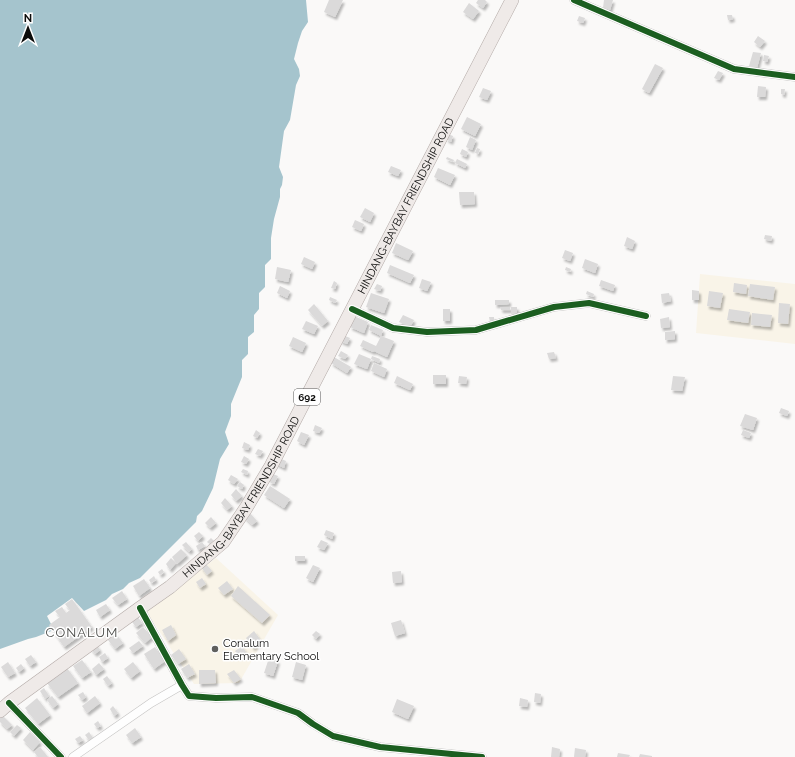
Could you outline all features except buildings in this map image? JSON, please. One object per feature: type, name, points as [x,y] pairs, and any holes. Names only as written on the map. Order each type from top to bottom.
[{"type":"main road","name":"HINDANG-BAYBAY FRIENDSHIP ROAD","points":[[4,707],[140,608],[170,588],[223,542],[246,508],[271,466],[512,0]]},
{"type":"street","points":[[574,0],[734,68],[795,77]]},
{"type":"street","points":[[352,309],[393,328],[427,332],[476,330],[554,307],[589,303],[646,316]]},
{"type":"street","points":[[140,608],[189,696],[216,698],[252,697],[298,713],[333,736],[380,747],[482,757]]},
{"type":"street","points":[[73,757],[151,703],[182,685]]},
{"type":"street","points":[[4,707],[61,757]]},
{"type":"shaded area","points":[[700,274],[795,284],[795,344],[696,333]]},
{"type":"shaded area","name":"Conalum Elementary School","points":[[216,558],[278,615],[239,683],[194,684],[146,611]]},
{"type":"water","points":[[0,0],[306,0],[308,22],[302,31],[294,59],[299,69],[300,76],[296,85],[290,120],[284,131],[279,167],[283,177],[271,238],[271,259],[265,265],[265,287],[259,293],[259,309],[254,315],[254,332],[248,337],[248,354],[242,360],[242,377],[231,404],[231,416],[225,432],[229,444],[220,459],[213,488],[202,511],[197,516],[196,522],[140,578],[112,594],[106,600],[84,611],[72,598],[47,616],[54,630],[0,649]]},
{"type":"cycle path","points":[[574,0],[734,69],[795,77]]},
{"type":"cycle path","points":[[352,309],[393,328],[427,332],[476,330],[554,307],[589,303],[646,316]]},
{"type":"cycle path","points":[[140,608],[189,696],[216,698],[252,697],[298,713],[333,736],[380,747],[482,757]]},
{"type":"cycle path","points":[[9,703],[61,757]]},
{"type":"place","name":"Conalum Elementary School","points":[[215,649]]},
{"type":"district","name":"CONALUM","points":[[82,632]]}]
